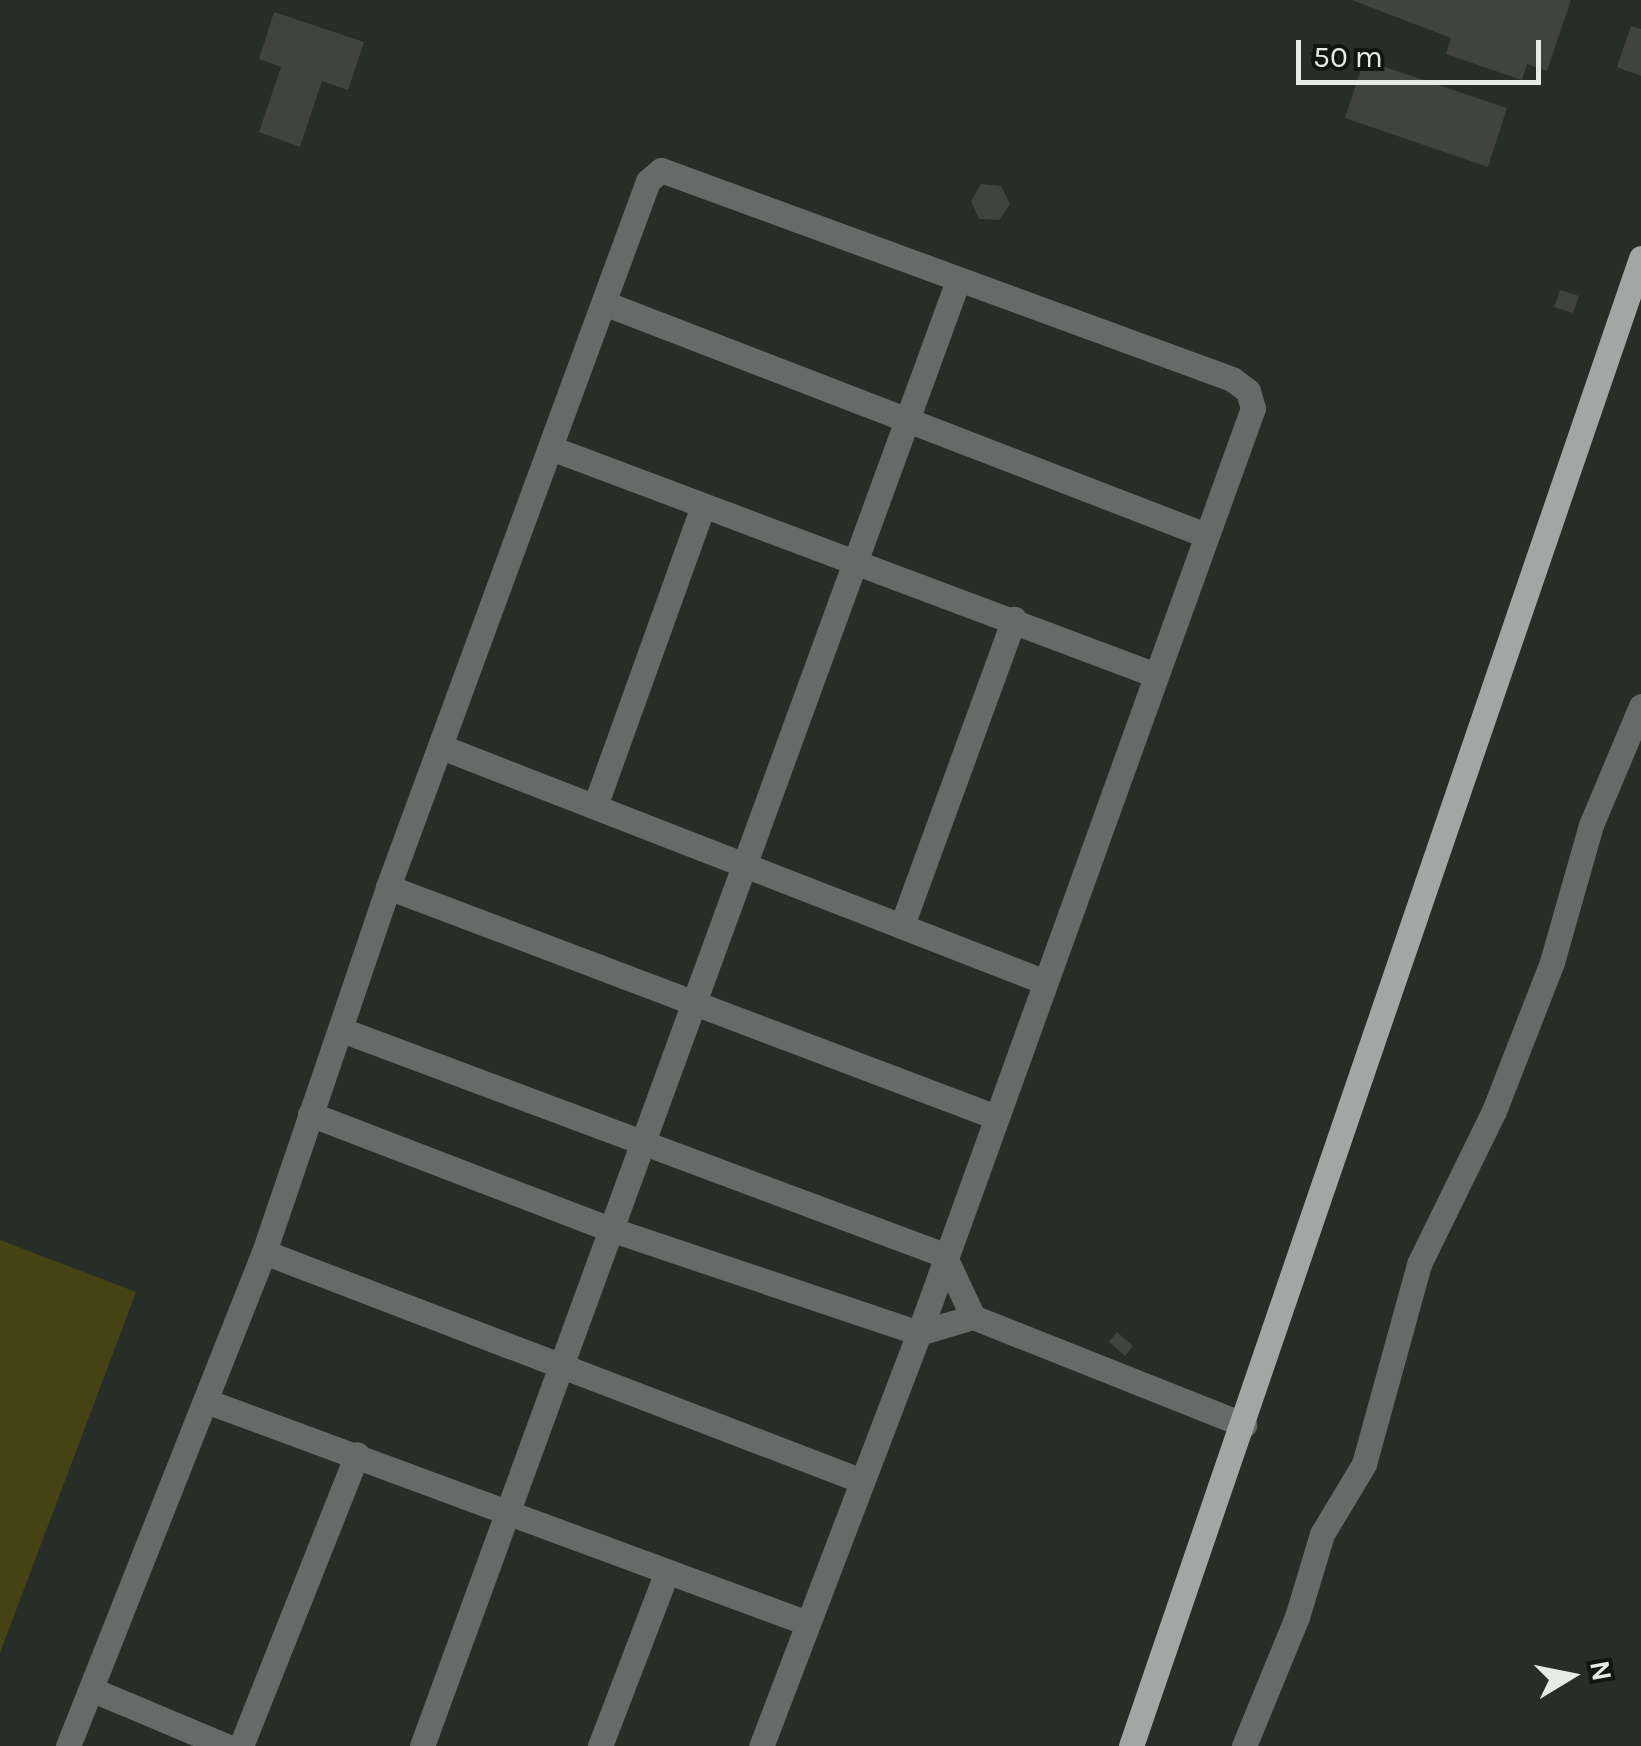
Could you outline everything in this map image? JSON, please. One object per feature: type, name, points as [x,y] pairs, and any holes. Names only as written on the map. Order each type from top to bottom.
[{"type":"main road","points":[[1130,1746],[1244,1425],[1641,258]]},
{"type":"lane","points":[[68,1746],[264,1252],[388,888],[444,748],[648,181],[662,170],[957,283],[1232,379],[1248,390],[1253,408],[1203,534],[919,1333],[761,1746]]},
{"type":"lane","points":[[422,1746],[957,283]]},
{"type":"lane","points":[[604,303],[1203,534]]},
{"type":"lane","points":[[551,448],[1153,674]]},
{"type":"lane","points":[[595,806],[703,506]]},
{"type":"lane","points":[[902,926],[1014,619]]},
{"type":"lane","points":[[1244,1746],[1296,1617],[1322,1534],[1364,1464],[1419,1264],[1494,1111],[1552,962],[1590,824],[1641,706]]},
{"type":"lane","points":[[444,748],[1045,982]]},
{"type":"lane","points":[[388,888],[695,1000],[996,1117]]},
{"type":"lane","points":[[342,1030],[644,1138],[944,1254],[973,1318]]},
{"type":"lane","points":[[310,1114],[610,1229],[919,1333],[973,1318],[1244,1425]]},
{"type":"lane","points":[[264,1252],[558,1368],[862,1481]]},
{"type":"lane","points":[[206,1401],[807,1624]]},
{"type":"lane","points":[[241,1746],[357,1454]]},
{"type":"lane","points":[[600,1746],[666,1574]]},
{"type":"lane","points":[[93,1690],[226,1746]]},
{"type":"shaded area","points":[[0,1240],[136,1292],[0,1653]]},
{"type":"building","points":[[1352,0],[1571,0],[1547,71],[1527,64],[1522,80],[1446,54],[1451,38]]},
{"type":"building","points":[[274,12],[364,42],[348,90],[322,81],[300,147],[259,132],[281,67],[259,59]]},
{"type":"building","points":[[1631,26],[1641,29],[1641,76],[1617,67]]},
{"type":"building","points":[[1364,60],[1507,108],[1488,167],[1345,118]]},
{"type":"building","points":[[981,184],[1001,186],[1010,204],[999,220],[979,219],[971,201]]},
{"type":"building","points":[[1560,290],[1579,296],[1573,313],[1554,307]]},
{"type":"building","points":[[1117,1332],[1133,1346],[1125,1356],[1109,1342]]}]
